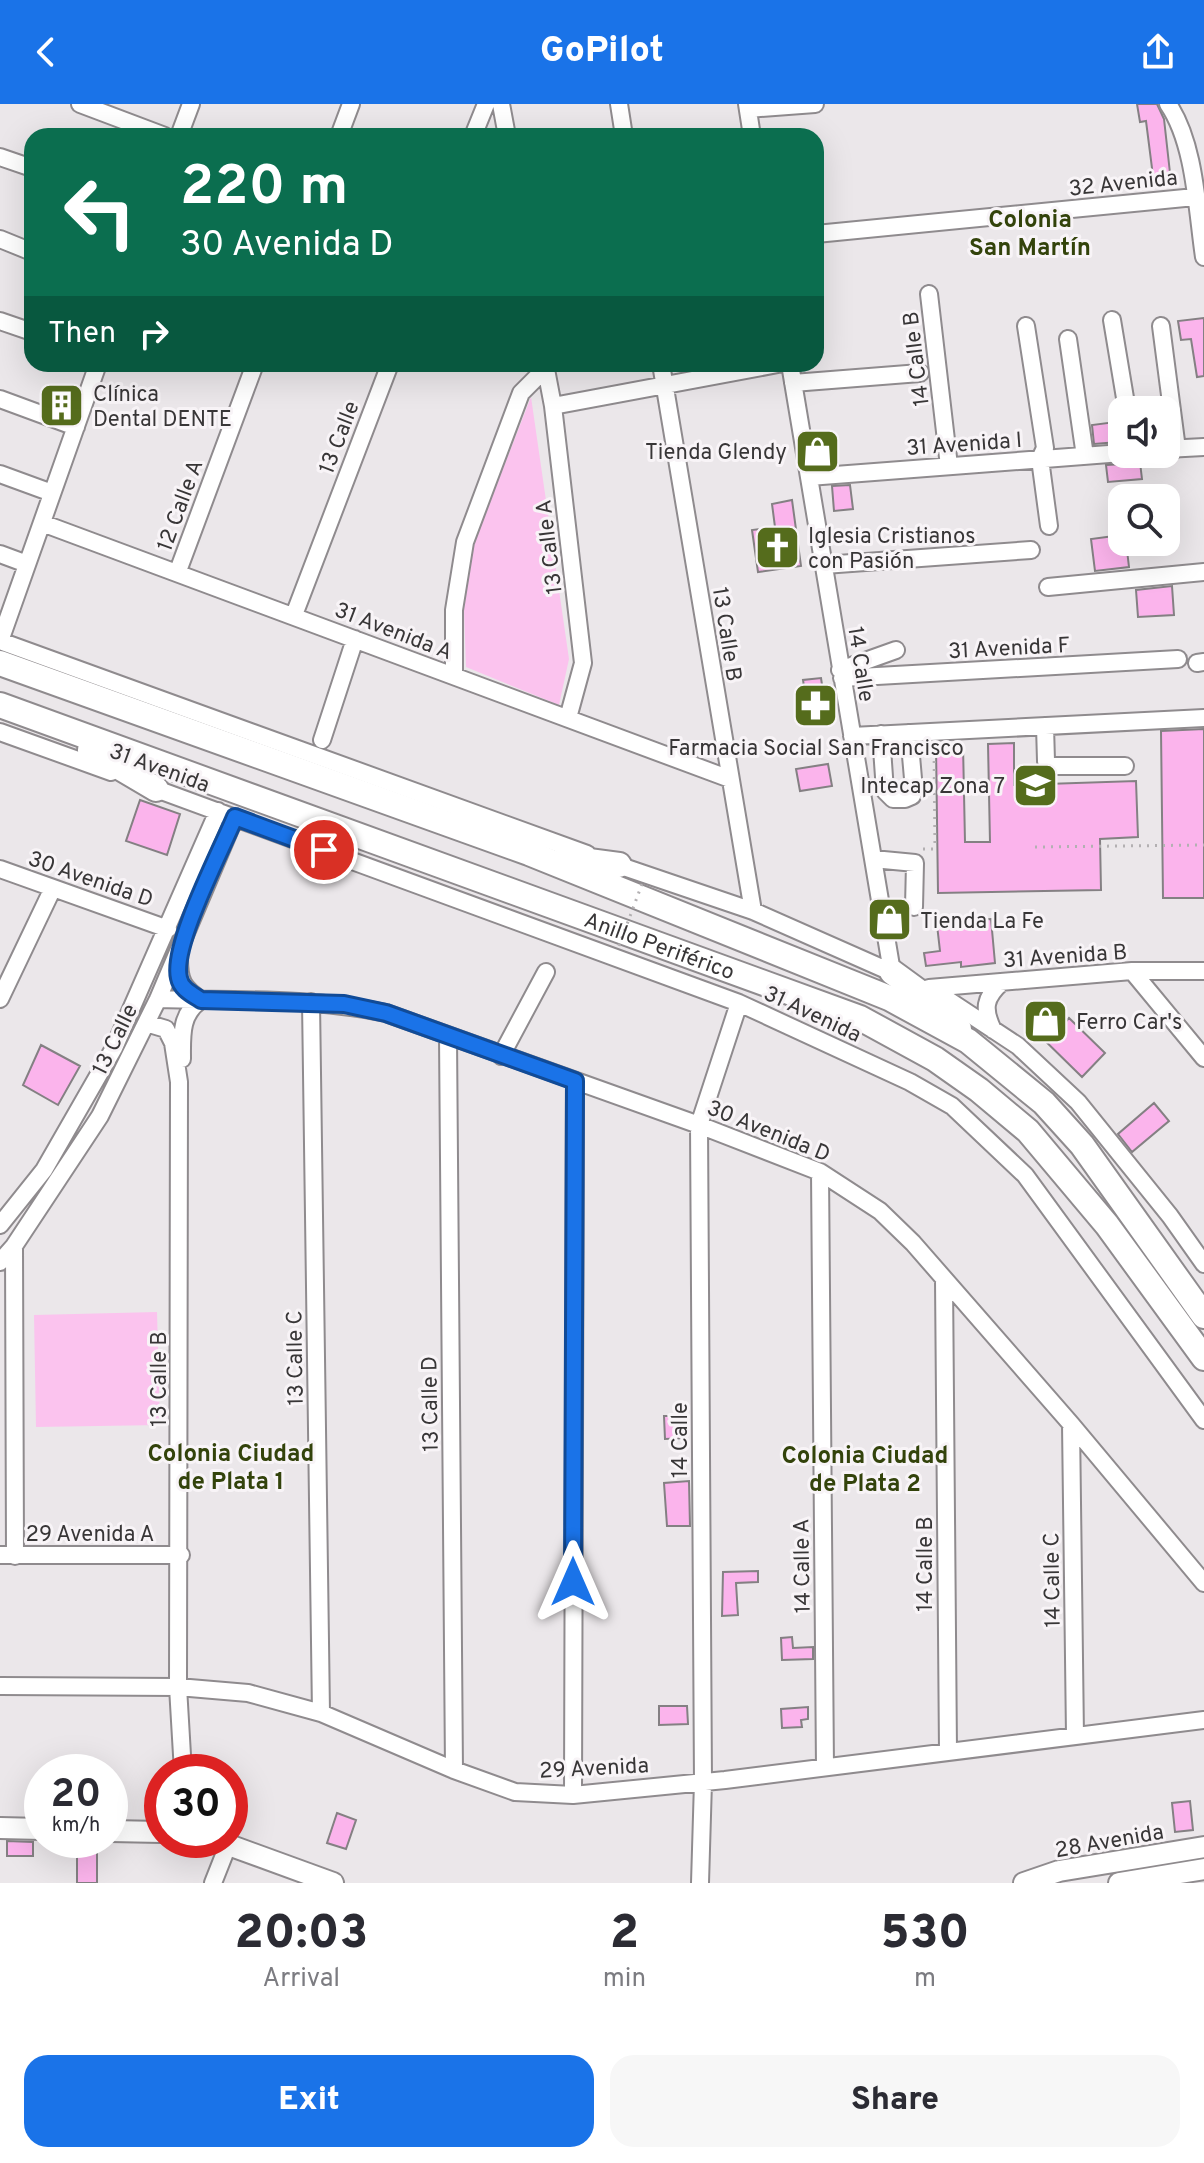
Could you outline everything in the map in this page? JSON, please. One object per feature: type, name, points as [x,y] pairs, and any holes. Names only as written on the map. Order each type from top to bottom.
[{"type":"highway","name":"Anillo Periférico","points":[[0,663],[529,853],[876,992],[968,1041],[1044,1103],[1082,1145],[1204,1316]]},
{"type":"highway","name":"Anillo Periférico","points":[[0,705],[848,1013],[897,1036],[979,1090],[1028,1131],[1107,1225],[1204,1358]]},
{"type":"highway","points":[[40,720],[156,789]]},
{"type":"highway","points":[[529,853],[619,865]]},
{"type":"highway","points":[[892,972],[944,1010],[968,1041]]},
{"type":"main road","points":[[0,1828],[24,1829]]},
{"type":"main road","name":"28 Avenida","points":[[1024,1883],[1059,1871],[1204,1847]]},
{"type":"main road","points":[[248,1852],[333,1883]]},
{"type":"main road","name":"28 Avenida","points":[[1119,1883],[1204,1869]]},
{"type":"street","points":[[80,104],[144,128]]},
{"type":"street","points":[[182,128],[191,104]]},
{"type":"street","points":[[342,128],[351,104]]},
{"type":"street","points":[[476,128],[486,104]]},
{"type":"street","points":[[501,104],[506,128]]},
{"type":"street","points":[[619,104],[623,128]]},
{"type":"street","points":[[751,128],[747,107],[815,104]]},
{"type":"street","points":[[1168,104],[1186,145],[1203,246]]},
{"type":"street","points":[[0,157],[24,165]]},
{"type":"street","name":"32 Avenida","points":[[824,233],[1195,197]]},
{"type":"street","points":[[0,239],[24,249]]},
{"type":"street","name":"14 Calle B","points":[[929,294],[949,466]]},
{"type":"street","points":[[1112,320],[1125,396]]},
{"type":"street","points":[[0,321],[24,329]]},
{"type":"street","points":[[1026,326],[1045,448],[1040,459],[1049,526]]},
{"type":"street","points":[[1161,326],[1167,396]]},
{"type":"street","points":[[1068,339],[1085,456]]},
{"type":"street","points":[[95,372],[0,641],[753,911],[929,988],[1018,1046],[1078,1102],[1170,1216],[1204,1264]]},
{"type":"street","name":"12 Calle A","points":[[178,571],[252,372]]},
{"type":"street","name":"13 Calle","points":[[294,615],[387,372]]},
{"type":"street","name":"13 Calle A","points":[[454,676],[454,610],[465,542],[521,393],[540,372]]},
{"type":"street","name":"13 Calle A","points":[[546,372],[553,406],[583,663],[568,718]]},
{"type":"street","name":"13 Calle B","points":[[663,372],[753,911]]},
{"type":"street","points":[[553,406],[733,372]]},
{"type":"street","name":"14 Calle","points":[[791,372],[892,972]]},
{"type":"street","points":[[793,383],[920,373]]},
{"type":"street","points":[[0,399],[76,427]]},
{"type":"street","points":[[1180,448],[1204,447]]},
{"type":"street","name":"31 Avenida I","points":[[809,477],[1108,454]]},
{"type":"street","points":[[0,474],[52,493]]},
{"type":"street","name":"31 Avenida A","points":[[42,523],[178,571],[730,779]]},
{"type":"street","points":[[824,565],[1031,550]]},
{"type":"street","points":[[0,554],[27,564]]},
{"type":"street","points":[[1048,587],[1204,572]]},
{"type":"street","points":[[322,740],[355,639]]},
{"type":"street","points":[[841,674],[896,650]]},
{"type":"street","name":"31 Avenida F","points":[[841,674],[1178,659]]},
{"type":"street","points":[[852,736],[1204,718]]},
{"type":"street","points":[[1045,726],[1046,761],[1050,766],[1125,766]]},
{"type":"street","name":"31 Avenida","points":[[0,732],[739,1003],[910,1082],[952,1106],[1025,1175],[1204,1420]]},
{"type":"street","points":[[881,734],[885,791],[893,799],[905,799],[912,796],[914,790],[909,733]]},
{"type":"street","name":"13 Calle","points":[[0,1225],[44,1170],[114,1048],[218,811]]},
{"type":"street","name":"13 Calle","points":[[0,1262],[14,1246],[100,1116],[158,999],[235,817]]},
{"type":"street","points":[[873,859],[915,863],[914,907]]},
{"type":"street","name":"30 Avenida D","points":[[0,869],[168,929]]},
{"type":"street","points":[[0,998],[53,888]]},
{"type":"street","points":[[179,949],[179,979],[185,989],[201,1000]]},
{"type":"street","points":[[1132,971],[1204,1058]]},
{"type":"street","name":"31 Avenida B","points":[[929,988],[1132,971],[1204,971]]},
{"type":"street","points":[[501,1056],[546,972]]},
{"type":"street","points":[[993,1030],[985,1015],[985,1006],[988,996],[1002,982]]},
{"type":"street","name":"30 Avenida D","points":[[158,999],[344,1004],[386,1013],[699,1125],[820,1172],[880,1211],[913,1243],[1204,1583]]},
{"type":"street","name":"13 Calle B","points":[[182,1754],[178,1687],[181,1555],[179,1082],[185,1018],[191,1007],[201,1000]]},
{"type":"street","name":"13 Calle C","points":[[311,1002],[321,1713]]},
{"type":"street","name":"14 Calle","points":[[700,1883],[703,1782],[699,1125],[739,1003]]},
{"type":"street","name":"13 Calle B","points":[[146,1023],[166,1029],[173,1043],[179,1082]]},
{"type":"street","name":"13 Calle D","points":[[448,1037],[454,1770]]},
{"type":"street","points":[[573,1795],[575,1081]]},
{"type":"street","name":"14 Calle A","points":[[820,1172],[825,1767]]},
{"type":"street","points":[[8,1556],[14,1246]]},
{"type":"street","name":"14 Calle B","points":[[944,1280],[948,1751]]},
{"type":"street","name":"14 Calle C","points":[[1071,1424],[1075,1736]]},
{"type":"street","name":"29 Avenida A","points":[[8,1556],[181,1555]]},
{"type":"street","name":"29 Avenida","points":[[0,1686],[178,1687],[248,1693],[321,1713],[454,1770],[515,1792],[573,1795],[703,1782],[1204,1720]]},
{"type":"street","points":[[213,1883],[218,1858]]},
{"type":"path","points":[[934,731],[935,849]]},
{"type":"path","points":[[1035,847],[1204,845]]},
{"type":"path","points":[[619,946],[642,884]]},
{"type":"shaded area","points":[[531,397],[569,659],[559,705],[466,667],[464,609],[474,543]]},
{"type":"shaded area","points":[[157,1312],[160,1425],[36,1427],[34,1315]]},
{"type":"building","points":[[1137,104],[1157,104],[1164,119],[1171,182],[1154,184],[1146,121],[1140,122]]},
{"type":"building","points":[[1204,318],[1204,376],[1197,377],[1191,339],[1181,340],[1178,321]]},
{"type":"building","points":[[53,391],[74,399],[69,413],[48,405]]},
{"type":"building","points":[[1108,423],[1108,443],[1094,444],[1092,425]]},
{"type":"building","points":[[1106,465],[1108,468],[1141,468],[1142,479],[1108,482]]},
{"type":"building","points":[[850,485],[853,509],[834,511],[832,486]]},
{"type":"building","name":"Iglesia Cristianos con Pasión","points":[[792,500],[801,566],[758,572],[752,530],[775,527],[772,504]]},
{"type":"building","points":[[1108,537],[1108,556],[1128,556],[1129,567],[1095,571],[1091,539]]},
{"type":"building","points":[[1172,586],[1174,615],[1138,617],[1136,590]]},
{"type":"building","points":[[821,678],[827,718],[809,720],[803,680]]},
{"type":"building","points":[[1204,729],[1204,898],[1163,898],[1161,731]]},
{"type":"building","points":[[1014,743],[1014,785],[1136,781],[1138,837],[1100,839],[1101,890],[938,893],[936,746],[963,745],[965,842],[990,842],[988,744]]},
{"type":"building","points":[[828,764],[832,786],[800,791],[796,769]]},
{"type":"building","points":[[140,800],[180,814],[167,855],[126,841]]},
{"type":"building","points":[[991,919],[995,963],[961,967],[961,962],[926,966],[924,953],[940,951],[937,925],[946,924],[946,921]]},
{"type":"building","points":[[1045,1013],[1060,1028],[1069,1018],[1105,1053],[1082,1077],[1031,1027]]},
{"type":"building","points":[[41,1045],[80,1066],[58,1105],[23,1085]]},
{"type":"building","points":[[1154,1103],[1169,1121],[1132,1152],[1118,1134]]},
{"type":"building","points":[[664,1416],[679,1416],[679,1426],[685,1426],[686,1438],[665,1439]]},
{"type":"building","points":[[689,1481],[690,1526],[667,1526],[664,1483]]},
{"type":"building","points":[[758,1571],[758,1582],[736,1583],[738,1615],[722,1616],[723,1572]]},
{"type":"building","points":[[792,1637],[793,1648],[813,1647],[813,1659],[782,1660],[781,1638]]},
{"type":"building","points":[[659,1706],[687,1706],[688,1724],[659,1725]]},
{"type":"building","points":[[808,1707],[808,1719],[801,1720],[802,1727],[782,1728],[781,1709]]},
{"type":"building","points":[[1190,1801],[1193,1830],[1175,1832],[1172,1803]]},
{"type":"building","points":[[337,1813],[356,1820],[346,1849],[327,1843]]},
{"type":"building","points":[[7,1841],[24,1842],[24,1856],[7,1856]]},
{"type":"building","points":[[77,1858],[97,1858],[97,1883],[77,1883]]},
{"type":"place","name":"Clínica Dental DENTE","points":[[62,406]]},
{"type":"place","name":"Tienda Glendy","points":[[818,451]]},
{"type":"place","name":"Iglesia Cristianos con Pasión","points":[[777,548]]},
{"type":"place","name":"Farmacia Social San Francisco","points":[[816,706]]},
{"type":"place","name":"Intecap Zona 7","points":[[1036,785]]},
{"type":"place","name":"Tienda La Fe","points":[[889,920]]},
{"type":"place","name":"Ferro Car's","points":[[1045,1021]]},
{"type":"district","name":"Colonia San Martín","points":[[1030,233]]},
{"type":"district","name":"Colonia Ciudad de Plata 1","points":[[231,1467]]},
{"type":"district","name":"Colonia Ciudad de Plata 2","points":[[865,1469]]},
{"type":"route","points":[[324,850],[235,817],[179,949],[179,979],[185,989],[201,1000],[344,1004],[386,1013],[575,1081],[573,1582]]}]
